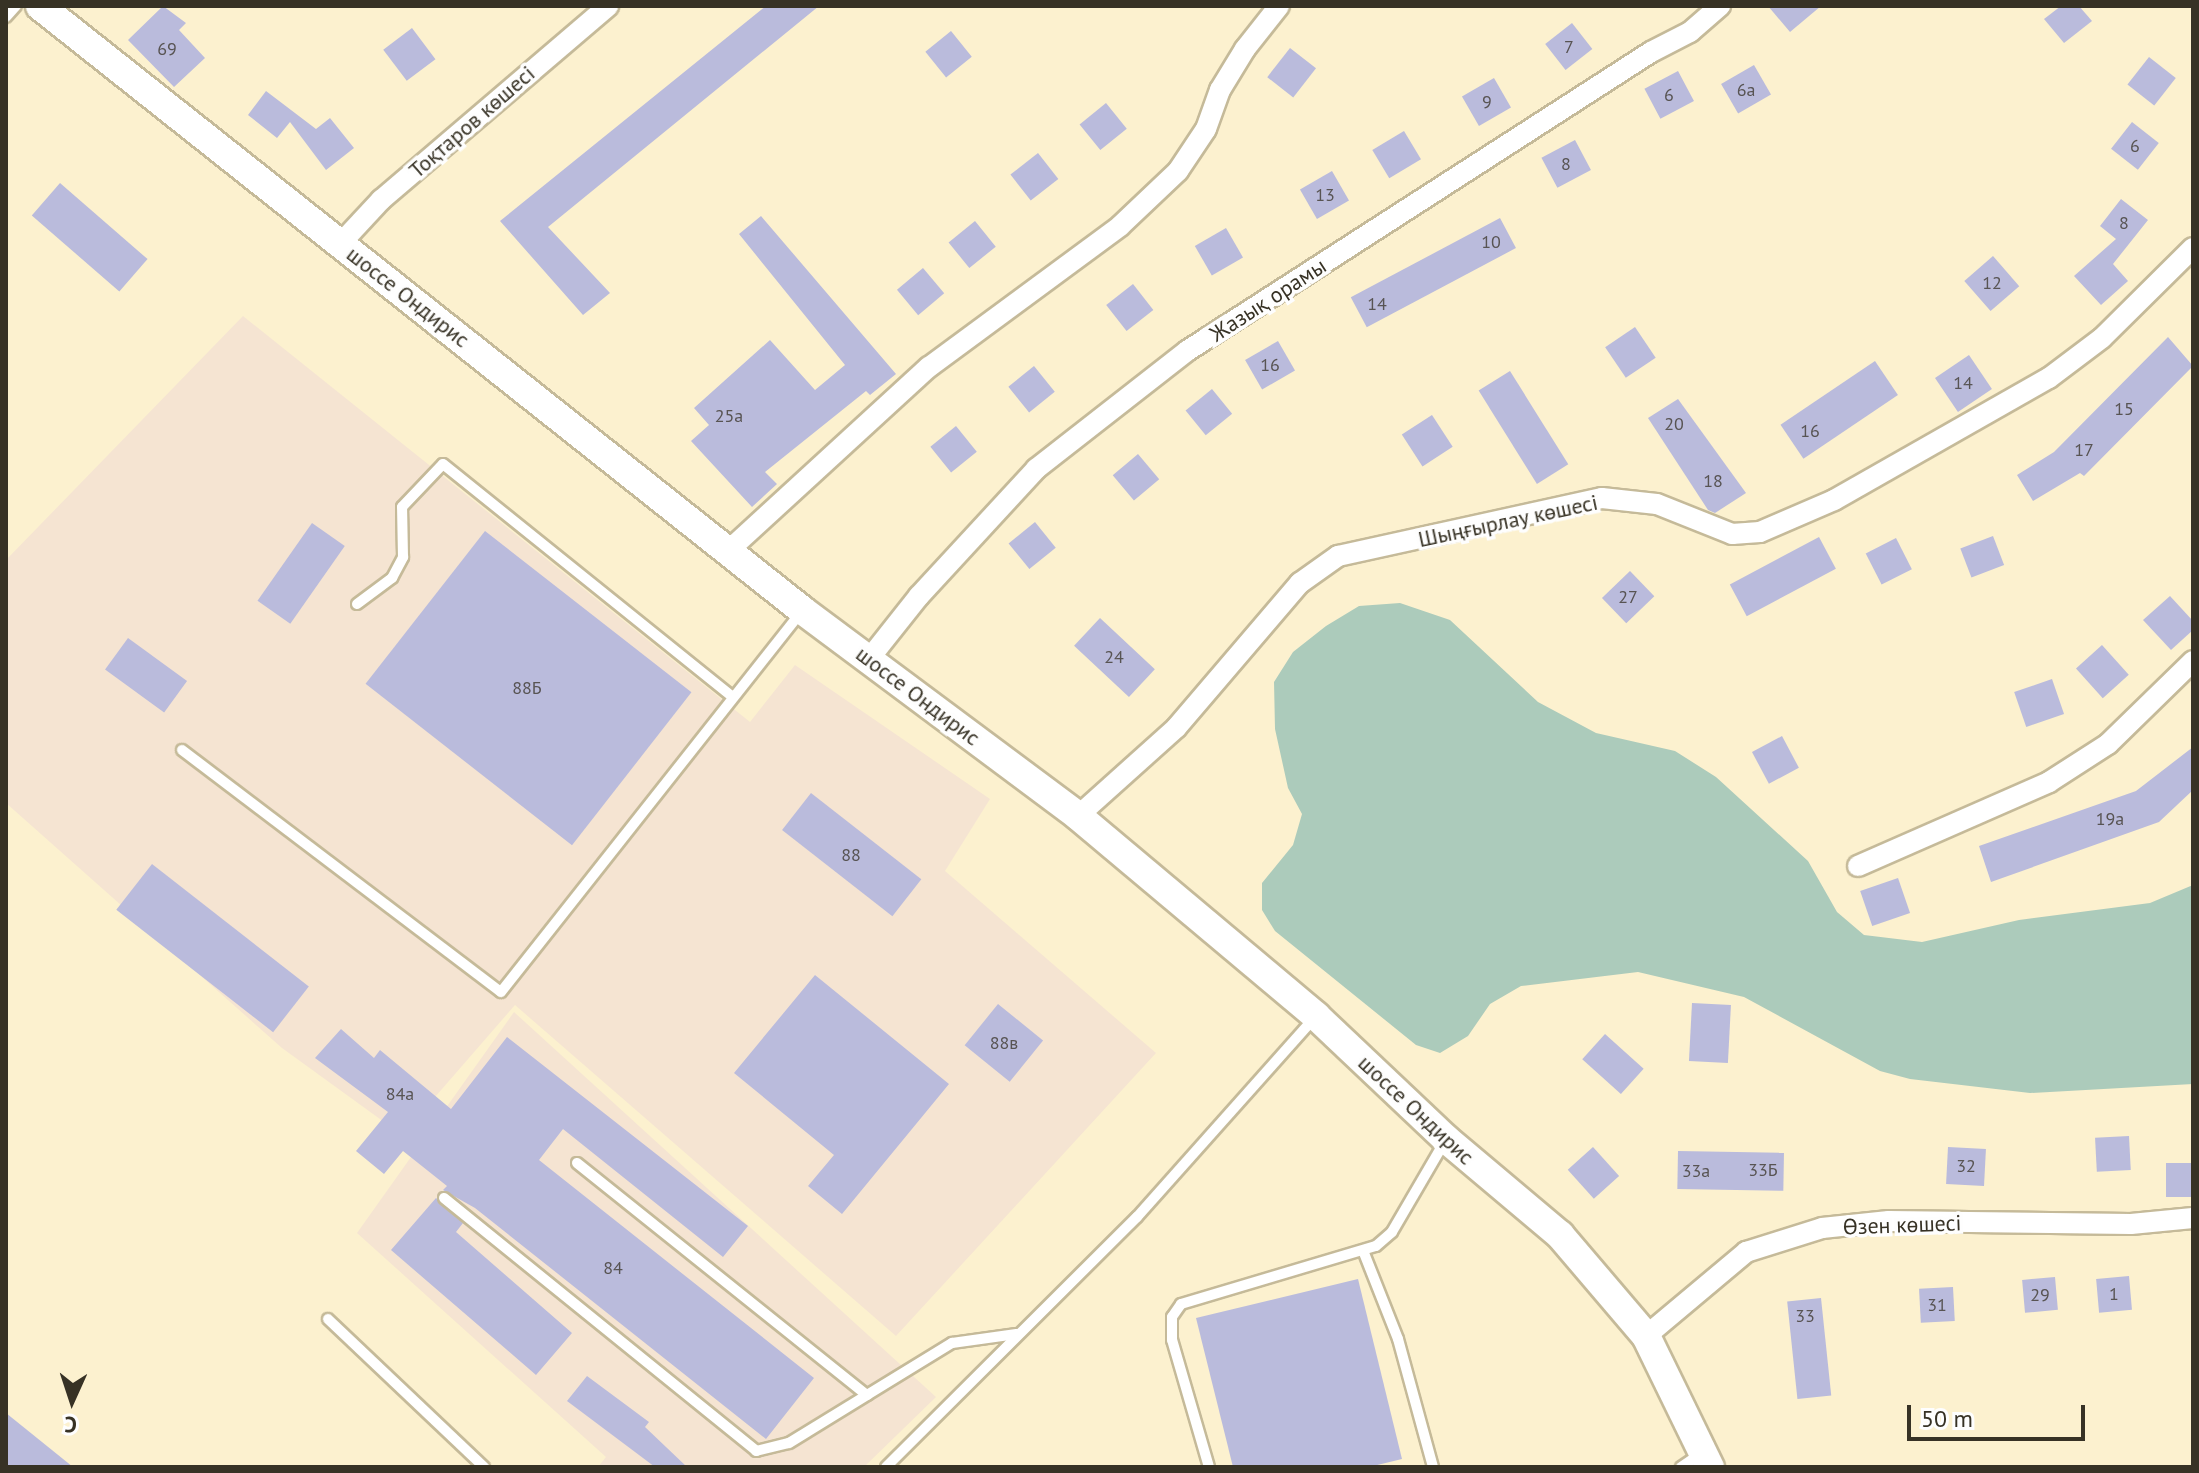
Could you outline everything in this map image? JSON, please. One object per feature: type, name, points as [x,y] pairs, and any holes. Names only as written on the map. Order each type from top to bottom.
[{"type":"main road","name":"шоссе Ондирис","points":[[40,6],[802,610],[1078,816],[1316,1016],[1446,1139],[1560,1235],[1646,1336],[1698,1462]]},
{"type":"street","name":"Тоқтаров көшесі","points":[[341,243],[381,200],[608,6]]},
{"type":"street","points":[[729,550],[929,367],[1120,226],[1178,171],[1206,129],[1220,90],[1245,49],[1279,6]]},
{"type":"street","name":"Жазық орамы","points":[[869,659],[919,596],[1036,469],[1187,351],[1651,52],[1690,32],[1720,6]]},
{"type":"street","name":"Шыңғырлау көшесі","points":[[1078,816],[1176,728],[1300,583],[1338,556],[1602,498],[1657,504],[1732,534],[1760,532],[1834,500],[2049,378],[2102,338],[2193,248]]},
{"type":"street","points":[[1858,866],[2049,782],[2108,744],[2193,661]]},
{"type":"street","name":"Өзен көшесі","points":[[1646,1336],[1746,1252],[1822,1228],[1889,1221],[2131,1224],[2193,1218]]},
{"type":"lane","points":[[6,17],[16,6]]},
{"type":"lane","points":[[357,604],[392,578],[403,557],[402,507],[443,464],[733,697]]},
{"type":"lane","points":[[182,750],[501,992],[802,610]]},
{"type":"lane","points":[[886,1467],[1016,1334],[1137,1217],[1316,1016]]},
{"type":"lane","points":[[1209,1467],[1172,1340],[1172,1317],[1181,1304],[1364,1253],[1392,1232],[1446,1139]]},
{"type":"lane","points":[[577,1163],[867,1395]]},
{"type":"lane","points":[[444,1198],[756,1451],[789,1443],[952,1343],[1016,1334]]},
{"type":"lane","points":[[1364,1253],[1398,1339],[1433,1467]]},
{"type":"lane","points":[[328,1319],[484,1467]]},
{"type":"shaded area","points":[[243,316],[750,722],[795,665],[990,799],[945,871],[1156,1053],[896,1336],[515,1005],[402,1135],[282,1048],[6,803],[6,560]]},
{"type":"shaded area","points":[[514,1012],[936,1397],[864,1467],[598,1467],[606,1457],[357,1233]]},
{"type":"green space","points":[[1400,603],[1450,620],[1538,702],[1596,733],[1675,751],[1716,777],[1808,861],[1837,912],[1864,935],[1922,942],[2019,920],[2150,903],[2193,885],[2193,1084],[2030,1093],[1910,1079],[1880,1071],[1744,997],[1638,972],[1521,986],[1490,1004],[1468,1036],[1440,1053],[1416,1045],[1275,931],[1262,910],[1262,883],[1293,845],[1302,814],[1288,788],[1275,729],[1274,682],[1293,652],[1326,626],[1359,606]]},
{"type":"building","points":[[163,6],[186,23],[179,30],[205,58],[174,87],[128,40]]},
{"type":"building","points":[[766,6],[819,6],[548,227],[610,293],[583,315],[500,221]]},
{"type":"building","points":[[1768,6],[1821,6],[1790,32]]},
{"type":"building","points":[[2061,6],[2079,6],[2092,21],[2064,43],[2044,19]]},
{"type":"building","points":[[1572,23],[1592,49],[1566,70],[1545,44]]},
{"type":"building","points":[[412,28],[435,59],[407,81],[383,50]]},
{"type":"building","points":[[951,31],[972,57],[946,77],[925,52]]},
{"type":"building","points":[[1290,48],[1316,68],[1293,97],[1267,77]]},
{"type":"building","points":[[2149,57],[2176,78],[2154,106],[2127,85]]},
{"type":"building","points":[[1754,65],[1771,94],[1738,113],[1721,84]]},
{"type":"building","points":[[1678,71],[1694,101],[1660,119],[1644,89]]},
{"type":"building","points":[[1494,78],[1511,107],[1479,126],[1462,96]]},
{"type":"building","points":[[266,91],[316,129],[330,118],[354,148],[326,170],[290,122],[277,138],[248,115]]},
{"type":"building","points":[[1106,103],[1127,129],[1100,150],[1080,124]]},
{"type":"building","points":[[2132,122],[2159,143],[2138,170],[2111,149]]},
{"type":"building","points":[[1404,131],[1421,159],[1389,178],[1372,150]]},
{"type":"building","points":[[1575,140],[1591,170],[1557,188],[1541,158]]},
{"type":"building","points":[[1038,153],[1058,179],[1031,201],[1010,175]]},
{"type":"building","points":[[1332,171],[1349,200],[1317,219],[1300,190]]},
{"type":"building","points":[[60,183],[148,259],[119,292],[32,215]]},
{"type":"building","points":[[2121,199],[2148,220],[2113,264],[2128,281],[2101,305],[2074,276],[2116,239],[2100,226]]},
{"type":"building","points":[[761,216],[896,374],[870,395],[866,391],[765,472],[777,484],[752,507],[691,441],[709,425],[694,408],[770,340],[815,390],[845,365],[739,234]]},
{"type":"building","points":[[1500,218],[1516,248],[1367,327],[1351,297]]},
{"type":"building","points":[[975,221],[996,247],[969,268],[949,242]]},
{"type":"building","points":[[1226,228],[1243,257],[1212,275],[1195,246]]},
{"type":"building","points":[[1993,256],[2019,286],[1991,311],[1964,281]]},
{"type":"building","points":[[923,268],[944,293],[918,315],[897,290]]},
{"type":"building","points":[[1133,284],[1153,310],[1127,331],[1106,305]]},
{"type":"building","points":[[1635,327],[1656,358],[1626,378],[1605,347]]},
{"type":"building","points":[[2168,337],[2193,366],[2084,476],[2080,473],[2033,501],[2017,475],[2054,452]]},
{"type":"building","points":[[1278,341],[1295,370],[1262,389],[1245,360]]},
{"type":"building","points":[[1969,355],[1992,389],[1958,412],[1935,378]]},
{"type":"building","points":[[1875,361],[1898,395],[1803,459],[1780,425]]},
{"type":"building","points":[[1034,366],[1055,392],[1029,412],[1008,387]]},
{"type":"building","points":[[1510,371],[1568,464],[1537,484],[1479,391]]},
{"type":"building","points":[[1212,389],[1232,414],[1206,435],[1186,410]]},
{"type":"building","points":[[1678,399],[1746,493],[1715,513],[1708,510],[1648,418]]},
{"type":"building","points":[[1432,415],[1453,447],[1423,466],[1402,435]]},
{"type":"building","points":[[956,426],[977,452],[951,472],[930,447]]},
{"type":"building","points":[[1138,454],[1159,479],[1134,500],[1113,475]]},
{"type":"building","points":[[1035,522],[1056,548],[1029,569],[1009,543]]},
{"type":"building","points":[[312,523],[345,546],[290,624],[258,601]]},
{"type":"building","points":[[485,531],[691,692],[572,845],[366,684]]},
{"type":"building","points":[[1993,536],[2004,565],[1971,577],[1960,549]]},
{"type":"building","points":[[1819,537],[1836,569],[1747,616],[1730,584]]},
{"type":"building","points":[[1896,538],[1912,569],[1882,585],[1866,553]]},
{"type":"building","points":[[1630,571],[1654,596],[1626,623],[1602,598]]},
{"type":"building","points":[[2170,596],[2193,621],[2193,630],[2171,650],[2143,620]]},
{"type":"building","points":[[1100,618],[1155,669],[1129,697],[1074,646]]},
{"type":"building","points":[[128,638],[187,681],[164,712],[105,670]]},
{"type":"building","points":[[2102,645],[2129,675],[2103,698],[2076,668]]},
{"type":"building","points":[[2052,679],[2064,714],[2026,727],[2014,692]]},
{"type":"building","points":[[1782,736],[1799,768],[1769,784],[1752,752]]},
{"type":"building","points":[[2193,747],[2193,790],[2159,822],[1991,882],[1979,846],[2136,791]]},
{"type":"building","points":[[811,793],[921,879],[892,916],[782,830]]},
{"type":"building","points":[[152,864],[309,987],[273,1032],[116,910]]},
{"type":"building","points":[[1898,878],[1910,913],[1872,926],[1860,891]]},
{"type":"building","points":[[815,975],[949,1084],[842,1214],[808,1186],[834,1155],[734,1073]]},
{"type":"building","points":[[1692,1003],[1731,1005],[1728,1063],[1689,1061]]},
{"type":"building","points":[[998,1004],[1043,1041],[1010,1082],[965,1045]]},
{"type":"building","points":[[341,1029],[374,1058],[380,1050],[451,1109],[507,1037],[748,1226],[723,1257],[563,1129],[539,1160],[814,1378],[766,1439],[475,1208],[443,1190],[447,1186],[403,1151],[384,1174],[356,1151],[388,1112],[315,1058]]},
{"type":"building","points":[[1605,1034],[1644,1069],[1621,1094],[1582,1059]]},
{"type":"building","points":[[2129,1136],[2131,1170],[2097,1172],[2095,1138]]},
{"type":"building","points":[[1593,1147],[1619,1176],[1594,1199],[1568,1170]]},
{"type":"building","points":[[1948,1147],[1986,1149],[1984,1186],[1946,1184]]},
{"type":"building","points":[[1678,1151],[1784,1153],[1783,1191],[1677,1189]]},
{"type":"building","points":[[2166,1163],[2193,1163],[2193,1197],[2166,1197]]},
{"type":"building","points":[[436,1198],[463,1223],[456,1232],[572,1333],[536,1375],[391,1250]]},
{"type":"building","points":[[2129,1276],[2132,1310],[2099,1313],[2096,1279]]},
{"type":"building","points":[[2055,1277],[2058,1310],[2025,1313],[2022,1280]]},
{"type":"building","points":[[1358,1279],[1402,1459],[1369,1467],[1233,1467],[1196,1318]]},
{"type":"building","points":[[1953,1287],[1955,1321],[1921,1323],[1919,1289]]},
{"type":"building","points":[[1821,1298],[1831,1395],[1797,1399],[1787,1302]]},
{"type":"building","points":[[587,1376],[649,1422],[645,1427],[687,1467],[655,1467],[567,1401]]},
{"type":"building","points":[[6,1413],[73,1467],[6,1467]]}]
